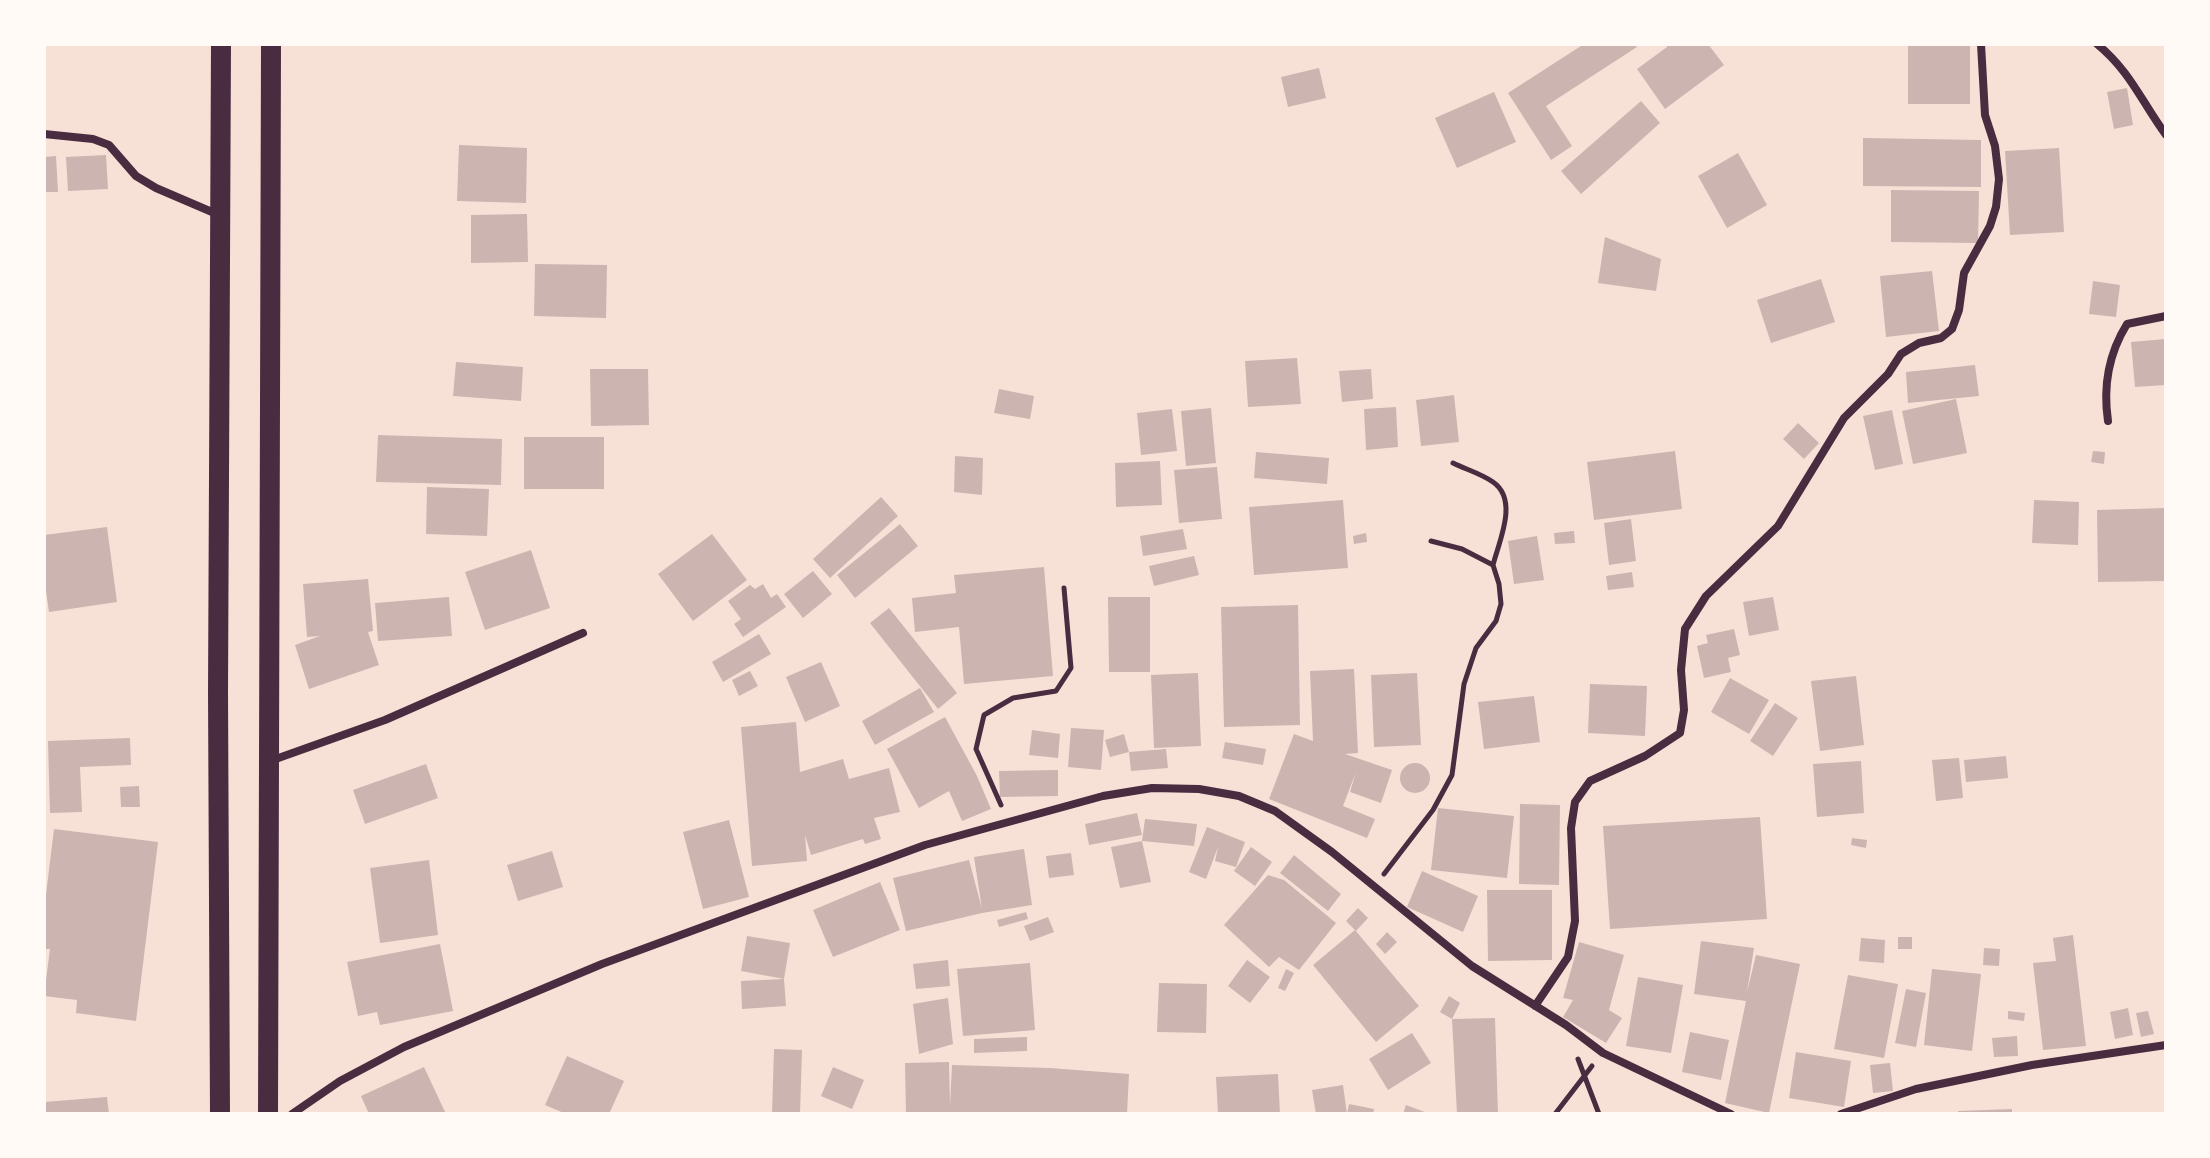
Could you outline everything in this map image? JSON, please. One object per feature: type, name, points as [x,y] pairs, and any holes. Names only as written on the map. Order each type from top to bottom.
[{"type":"main road","points":[[220,1114],[221,44]]},
{"type":"main road","points":[[268,1114],[271,44]]},
{"type":"street","points":[[1535,1006],[1568,957],[1575,921],[1571,828],[1575,802],[1590,781],[1645,756],[1680,733],[1684,710],[1681,670],[1685,629],[1706,596],[1778,526],[1844,418],[1888,374],[1901,354],[1919,343],[1941,338],[1952,329],[1959,310],[1964,273],[1990,226],[1996,207],[1999,179],[1995,146],[1985,115],[1981,44]]},
{"type":"street","points":[[2097,44],[2114,57],[2136,84],[2147,109],[2166,135]]},
{"type":"street","points":[[44,134],[93,139],[109,145],[136,176],[219,215]]},
{"type":"street","points":[[2108,421],[2105,398],[2114,344],[2127,324],[2166,316]]},
{"type":"street","points":[[270,761],[385,720],[583,633]]},
{"type":"street","points":[[292,1114],[340,1081],[404,1047],[602,964],[925,845],[1103,796],[1152,788],[1199,789],[1239,796],[1275,811],[1332,852],[1472,966],[1566,1025],[1603,1053],[1731,1114]]},
{"type":"street","points":[[1841,1114],[1916,1089],[2032,1065],[2166,1045]]},
{"type":"path","points":[[1374,887],[1433,810],[1452,775],[1464,684],[1476,648],[1496,621],[1501,604],[1493,565],[1506,514],[1503,493],[1494,482],[1453,463]]},
{"type":"path","points":[[1431,541],[1462,549],[1493,565]]},
{"type":"path","points":[[1008,820],[976,749],[984,715],[1013,698],[1056,691],[1071,668],[1064,588]]},
{"type":"path","points":[[1566,1025],[1599,1114]]},
{"type":"path","points":[[1555,1114],[1603,1053]]},
{"type":"building","points":[[1584,44],[1634,44],[1637,47],[1546,106],[1572,146],[1551,160],[1508,93]]},
{"type":"building","points":[[1666,44],[1708,44],[1724,65],[1665,109],[1637,69],[1667,47]]},
{"type":"building","points":[[1908,44],[1970,44],[1970,104],[1908,104]]},
{"type":"building","points":[[1319,68],[1326,98],[1288,107],[1281,77]]},
{"type":"building","points":[[2127,88],[2133,125],[2114,129],[2107,92]]},
{"type":"building","points":[[1494,92],[1516,142],[1457,168],[1435,118]]},
{"type":"building","points":[[1641,101],[1660,123],[1581,194],[1561,171]]},
{"type":"building","points":[[1863,138],[1981,140],[1981,187],[1863,186]]},
{"type":"building","points":[[459,145],[527,148],[526,203],[457,201]]},
{"type":"building","points":[[2059,148],[2064,232],[2010,235],[2005,151]]},
{"type":"building","points":[[1738,153],[1767,205],[1727,228],[1698,176]]},
{"type":"building","points":[[106,155],[108,189],[68,191],[66,157]]},
{"type":"building","points":[[56,156],[58,192],[44,192],[44,157]]},
{"type":"building","points":[[1891,190],[1979,191],[1978,243],[1891,242]]},
{"type":"building","points":[[527,214],[528,262],[471,263],[471,215]]},
{"type":"building","points":[[1605,237],[1661,259],[1656,291],[1598,283]]},
{"type":"building","points":[[535,264],[607,265],[606,318],[534,316]]},
{"type":"building","points":[[1932,271],[1939,331],[1886,337],[1880,276]]},
{"type":"building","points":[[1821,279],[1835,322],[1771,343],[1757,300]]},
{"type":"building","points":[[2093,281],[2120,285],[2116,317],[2089,314]]},
{"type":"building","points":[[2166,339],[2166,385],[2135,387],[2131,342]]},
{"type":"building","points":[[1297,358],[1301,404],[1248,407],[1245,361]]},
{"type":"building","points":[[456,362],[523,367],[521,401],[453,396]]},
{"type":"building","points":[[1975,365],[1979,396],[1908,403],[1906,372]]},
{"type":"building","points":[[590,369],[648,369],[649,425],[591,426]]},
{"type":"building","points":[[1371,369],[1373,399],[1342,402],[1339,371]]},
{"type":"building","points":[[999,389],[1034,396],[1030,419],[994,413]]},
{"type":"building","points":[[1454,395],[1459,442],[1421,446],[1416,400]]},
{"type":"building","points":[[1956,399],[1967,453],[1913,464],[1902,411]]},
{"type":"building","points":[[1396,407],[1398,447],[1366,450],[1364,409]]},
{"type":"building","points":[[1211,408],[1216,463],[1186,466],[1181,411]]},
{"type":"building","points":[[1172,409],[1177,451],[1141,455],[1137,413]]},
{"type":"building","points":[[1892,410],[1903,464],[1875,470],[1863,416]]},
{"type":"building","points":[[1798,423],[1819,443],[1804,459],[1783,439]]},
{"type":"building","points":[[378,435],[502,439],[501,485],[376,482]]},
{"type":"building","points":[[524,437],[604,437],[604,489],[524,489]]},
{"type":"building","points":[[1675,451],[1682,509],[1594,520],[1587,462]]},
{"type":"building","points":[[2093,451],[2105,452],[2104,464],[2091,462]]},
{"type":"building","points":[[1256,452],[1329,458],[1327,484],[1254,478]]},
{"type":"building","points":[[955,456],[983,458],[982,495],[954,492]]},
{"type":"building","points":[[1160,461],[1162,505],[1116,507],[1115,463]]},
{"type":"building","points":[[1217,467],[1222,519],[1179,523],[1174,470]]},
{"type":"building","points":[[427,487],[489,489],[487,536],[426,534]]},
{"type":"building","points":[[881,497],[898,516],[830,578],[813,559]]},
{"type":"building","points":[[1343,500],[1348,568],[1254,575],[1249,507]]},
{"type":"building","points":[[2034,500],[2079,502],[2078,545],[2032,543]]},
{"type":"building","points":[[2166,508],[2166,581],[2098,582],[2097,510]]},
{"type":"building","points":[[1631,519],[1636,561],[1609,565],[1604,523]]},
{"type":"building","points":[[900,524],[918,546],[855,598],[837,575]]},
{"type":"building","points":[[107,527],[117,602],[49,612],[44,577],[44,535]]},
{"type":"building","points":[[1183,529],[1187,549],[1143,556],[1140,536]]},
{"type":"building","points":[[1574,531],[1575,543],[1555,544],[1554,533]]},
{"type":"building","points":[[1366,533],[1367,542],[1354,544],[1353,536]]},
{"type":"building","points":[[712,534],[747,580],[693,621],[658,574]]},
{"type":"building","points":[[1537,536],[1544,580],[1514,584],[1508,541]]},
{"type":"building","points":[[531,550],[550,608],[485,630],[465,572]]},
{"type":"building","points":[[1194,556],[1199,575],[1154,586],[1149,566]]},
{"type":"building","points":[[1044,567],[1053,676],[964,684],[959,627],[915,632],[912,598],[956,593],[954,575]]},
{"type":"building","points":[[813,571],[832,594],[803,618],[784,594]]},
{"type":"building","points":[[1632,572],[1634,587],[1608,590],[1606,576]]},
{"type":"building","points":[[368,579],[373,631],[368,632],[379,665],[309,689],[295,645],[320,636],[307,637],[303,584]]},
{"type":"building","points":[[763,584],[771,598],[777,594],[786,607],[743,637],[734,624],[741,619],[728,601],[750,585],[755,589]]},
{"type":"building","points":[[449,597],[452,636],[378,641],[375,603]]},
{"type":"building","points":[[1108,597],[1150,597],[1150,672],[1109,672]]},
{"type":"building","points":[[1773,597],[1779,630],[1749,636],[1743,602]]},
{"type":"building","points":[[1298,605],[1300,725],[1224,727],[1221,607]]},
{"type":"building","points":[[889,608],[957,693],[938,709],[870,623]]},
{"type":"building","points":[[1734,629],[1740,655],[1728,658],[1731,672],[1704,678],[1697,646],[1708,643],[1706,635]]},
{"type":"building","points":[[759,634],[771,654],[723,682],[712,662]]},
{"type":"building","points":[[821,662],[840,706],[805,722],[786,677]]},
{"type":"building","points":[[1354,669],[1358,753],[1345,754],[1392,770],[1381,803],[1350,792],[1356,772],[1343,806],[1375,819],[1367,838],[1269,799],[1294,734],[1313,741],[1310,671]]},
{"type":"building","points":[[750,671],[758,686],[739,696],[732,680]]},
{"type":"building","points":[[1198,673],[1201,746],[1154,748],[1151,675]]},
{"type":"building","points":[[1417,673],[1421,745],[1374,747],[1371,675]]},
{"type":"building","points":[[1856,676],[1864,745],[1820,751],[1811,681]]},
{"type":"building","points":[[1730,678],[1769,700],[1749,734],[1711,712]]},
{"type":"building","points":[[1590,684],[1647,686],[1645,736],[1588,733]]},
{"type":"building","points":[[920,688],[934,712],[875,745],[862,721]]},
{"type":"building","points":[[1534,696],[1540,742],[1484,749],[1478,702]]},
{"type":"building","points":[[1775,703],[1798,718],[1773,756],[1750,741]]},
{"type":"building","points":[[945,717],[991,809],[962,821],[949,791],[919,808],[887,749]]},
{"type":"building","points":[[796,722],[800,772],[843,759],[849,779],[889,768],[900,812],[874,818],[881,839],[865,844],[863,839],[811,855],[805,835],[807,861],[752,866],[741,727]]},
{"type":"building","points":[[1071,728],[1104,730],[1101,770],[1068,767]]},
{"type":"building","points":[[1032,730],[1060,734],[1058,758],[1029,755]]},
{"type":"building","points":[[1124,734],[1129,752],[1110,757],[1105,740]]},
{"type":"building","points":[[130,738],[131,765],[80,767],[82,812],[50,813],[48,741]]},
{"type":"building","points":[[1225,742],[1266,749],[1263,765],[1222,758]]},
{"type":"building","points":[[1166,749],[1168,768],[1131,771],[1129,752]]},
{"type":"building","points":[[2006,756],[2008,778],[1966,782],[1964,760]]},
{"type":"building","points":[[1959,758],[1963,798],[1936,801],[1932,760]]},
{"type":"building","points":[[1861,761],[1864,813],[1817,817],[1813,764]]},
{"type":"building","points":[[1415,763],[1426,767],[1430,778],[1426,789],[1415,793],[1404,789],[1400,778],[1404,767]]},
{"type":"building","points":[[426,764],[438,798],[365,824],[353,790]]},
{"type":"building","points":[[1058,770],[1058,796],[1000,797],[999,771]]},
{"type":"building","points":[[139,786],[140,807],[121,807],[120,787]]},
{"type":"building","points":[[1520,804],[1560,805],[1559,885],[1519,884]]},
{"type":"building","points":[[1438,808],[1514,816],[1507,878],[1431,870]]},
{"type":"building","points":[[1137,813],[1142,835],[1089,845],[1085,824]]},
{"type":"building","points":[[1760,817],[1767,919],[1610,929],[1603,826]]},
{"type":"building","points":[[1145,819],[1197,824],[1194,846],[1142,841]]},
{"type":"building","points":[[729,820],[749,897],[703,909],[683,832]]},
{"type":"building","points":[[1207,827],[1245,842],[1236,867],[1215,861],[1218,847],[1206,879],[1189,872]]},
{"type":"building","points":[[54,829],[158,842],[136,1021],[76,1013],[77,1000],[44,996],[50,949],[44,949],[44,911]]},
{"type":"building","points":[[1852,838],[1867,840],[1866,848],[1851,845]]},
{"type":"building","points":[[1142,841],[1151,882],[1120,888],[1111,847]]},
{"type":"building","points":[[1251,847],[1272,862],[1255,886],[1234,871]]},
{"type":"building","points":[[1024,849],[1032,905],[906,931],[893,878],[969,860],[982,909],[974,857]]},
{"type":"building","points":[[552,851],[563,887],[518,901],[507,865]]},
{"type":"building","points":[[1071,853],[1074,875],[1049,878],[1046,856]]},
{"type":"building","points":[[1294,855],[1341,894],[1328,911],[1280,873]]},
{"type":"building","points":[[429,860],[438,935],[380,943],[370,868]]},
{"type":"building","points":[[1422,871],[1478,896],[1463,932],[1407,907]]},
{"type":"building","points":[[1268,875],[1284,880],[1336,923],[1299,970],[1279,957],[1269,967],[1224,925]]},
{"type":"building","points":[[880,882],[900,930],[833,957],[813,910]]},
{"type":"building","points":[[1487,890],[1552,890],[1552,960],[1488,961]]},
{"type":"building","points":[[1358,908],[1368,918],[1356,931],[1346,921]]},
{"type":"building","points":[[1026,912],[1028,919],[999,927],[997,920]]},
{"type":"building","points":[[1048,917],[1054,932],[1030,941],[1024,926]]},
{"type":"building","points":[[1355,930],[1419,1006],[1376,1042],[1313,965]]},
{"type":"building","points":[[1387,932],[1397,942],[1385,954],[1376,944]]},
{"type":"building","points":[[2073,935],[2086,1046],[2043,1050],[2033,963],[2056,961],[2053,938]]},
{"type":"building","points":[[747,936],[790,943],[784,979],[741,971]]},
{"type":"building","points":[[1898,937],[1912,937],[1912,949],[1898,949]]},
{"type":"building","points":[[1861,938],[1885,940],[1884,963],[1859,961]]},
{"type":"building","points":[[1701,941],[1754,948],[1747,992],[1756,955],[1800,964],[1769,1113],[1725,1103],[1746,1001],[1694,994]]},
{"type":"building","points":[[1579,942],[1624,955],[1609,1010],[1622,1018],[1606,1043],[1563,1017],[1573,1000],[1563,998]]},
{"type":"building","points":[[440,944],[453,1011],[380,1025],[377,1012],[358,1016],[347,962]]},
{"type":"building","points":[[1984,948],[2000,949],[1999,966],[1983,965]]},
{"type":"building","points":[[948,960],[950,986],[916,989],[913,964]]},
{"type":"building","points":[[1247,960],[1270,977],[1250,1003],[1228,986]]},
{"type":"building","points":[[1030,963],[1035,1030],[963,1036],[957,969]]},
{"type":"building","points":[[1286,969],[1294,973],[1285,991],[1278,988]]},
{"type":"building","points":[[1932,969],[1981,974],[1972,1051],[1924,1045]]},
{"type":"building","points":[[1848,975],[1898,984],[1884,1058],[1834,1049]]},
{"type":"building","points":[[1638,977],[1683,985],[1671,1053],[1626,1046]]},
{"type":"building","points":[[784,979],[786,1006],[742,1009],[741,981]]},
{"type":"building","points":[[1159,983],[1207,984],[1206,1033],[1157,1032]]},
{"type":"building","points":[[1906,989],[1926,993],[1916,1047],[1895,1043]]},
{"type":"building","points":[[1449,996],[1460,1003],[1452,1019],[1440,1012]]},
{"type":"building","points":[[948,998],[953,1044],[919,1054],[913,1004]]},
{"type":"building","points":[[2128,1008],[2133,1035],[2115,1039],[2110,1012]]},
{"type":"building","points":[[2008,1011],[2025,1013],[2024,1021],[2008,1019]]},
{"type":"building","points":[[2148,1011],[2154,1034],[2141,1037],[2136,1013]]},
{"type":"building","points":[[1495,1018],[1498,1114],[1457,1114],[1452,1019]]},
{"type":"building","points":[[1690,1032],[1729,1040],[1721,1080],[1682,1072]]},
{"type":"building","points":[[1412,1033],[1431,1063],[1388,1090],[1369,1059]]},
{"type":"building","points":[[2017,1036],[2018,1056],[1994,1057],[1992,1038]]},
{"type":"building","points":[[1027,1037],[1027,1051],[974,1053],[974,1039]]},
{"type":"building","points":[[774,1049],[802,1050],[800,1114],[772,1114]]},
{"type":"building","points":[[1796,1052],[1851,1061],[1844,1107],[1789,1098]]},
{"type":"building","points":[[567,1056],[624,1081],[609,1114],[566,1114],[545,1105]]},
{"type":"building","points":[[949,1062],[950,1106],[952,1065],[1050,1068],[1129,1074],[1127,1114],[906,1114],[905,1063]]},
{"type":"building","points":[[1890,1063],[1893,1091],[1873,1093],[1870,1065]]},
{"type":"building","points":[[424,1067],[446,1114],[369,1114],[361,1096]]},
{"type":"building","points":[[833,1067],[864,1080],[852,1109],[821,1096]]},
{"type":"building","points":[[1278,1074],[1280,1114],[1218,1114],[1216,1077]]},
{"type":"building","points":[[1343,1085],[1347,1114],[1316,1114],[1312,1090]]},
{"type":"building","points":[[107,1097],[109,1114],[44,1114],[44,1102]]},
{"type":"building","points":[[1349,1104],[1374,1109],[1373,1114],[1347,1114]]},
{"type":"building","points":[[1406,1105],[1430,1114],[1403,1114]]},
{"type":"building","points":[[2012,1109],[2012,1114],[1958,1114],[1958,1111]]}]
